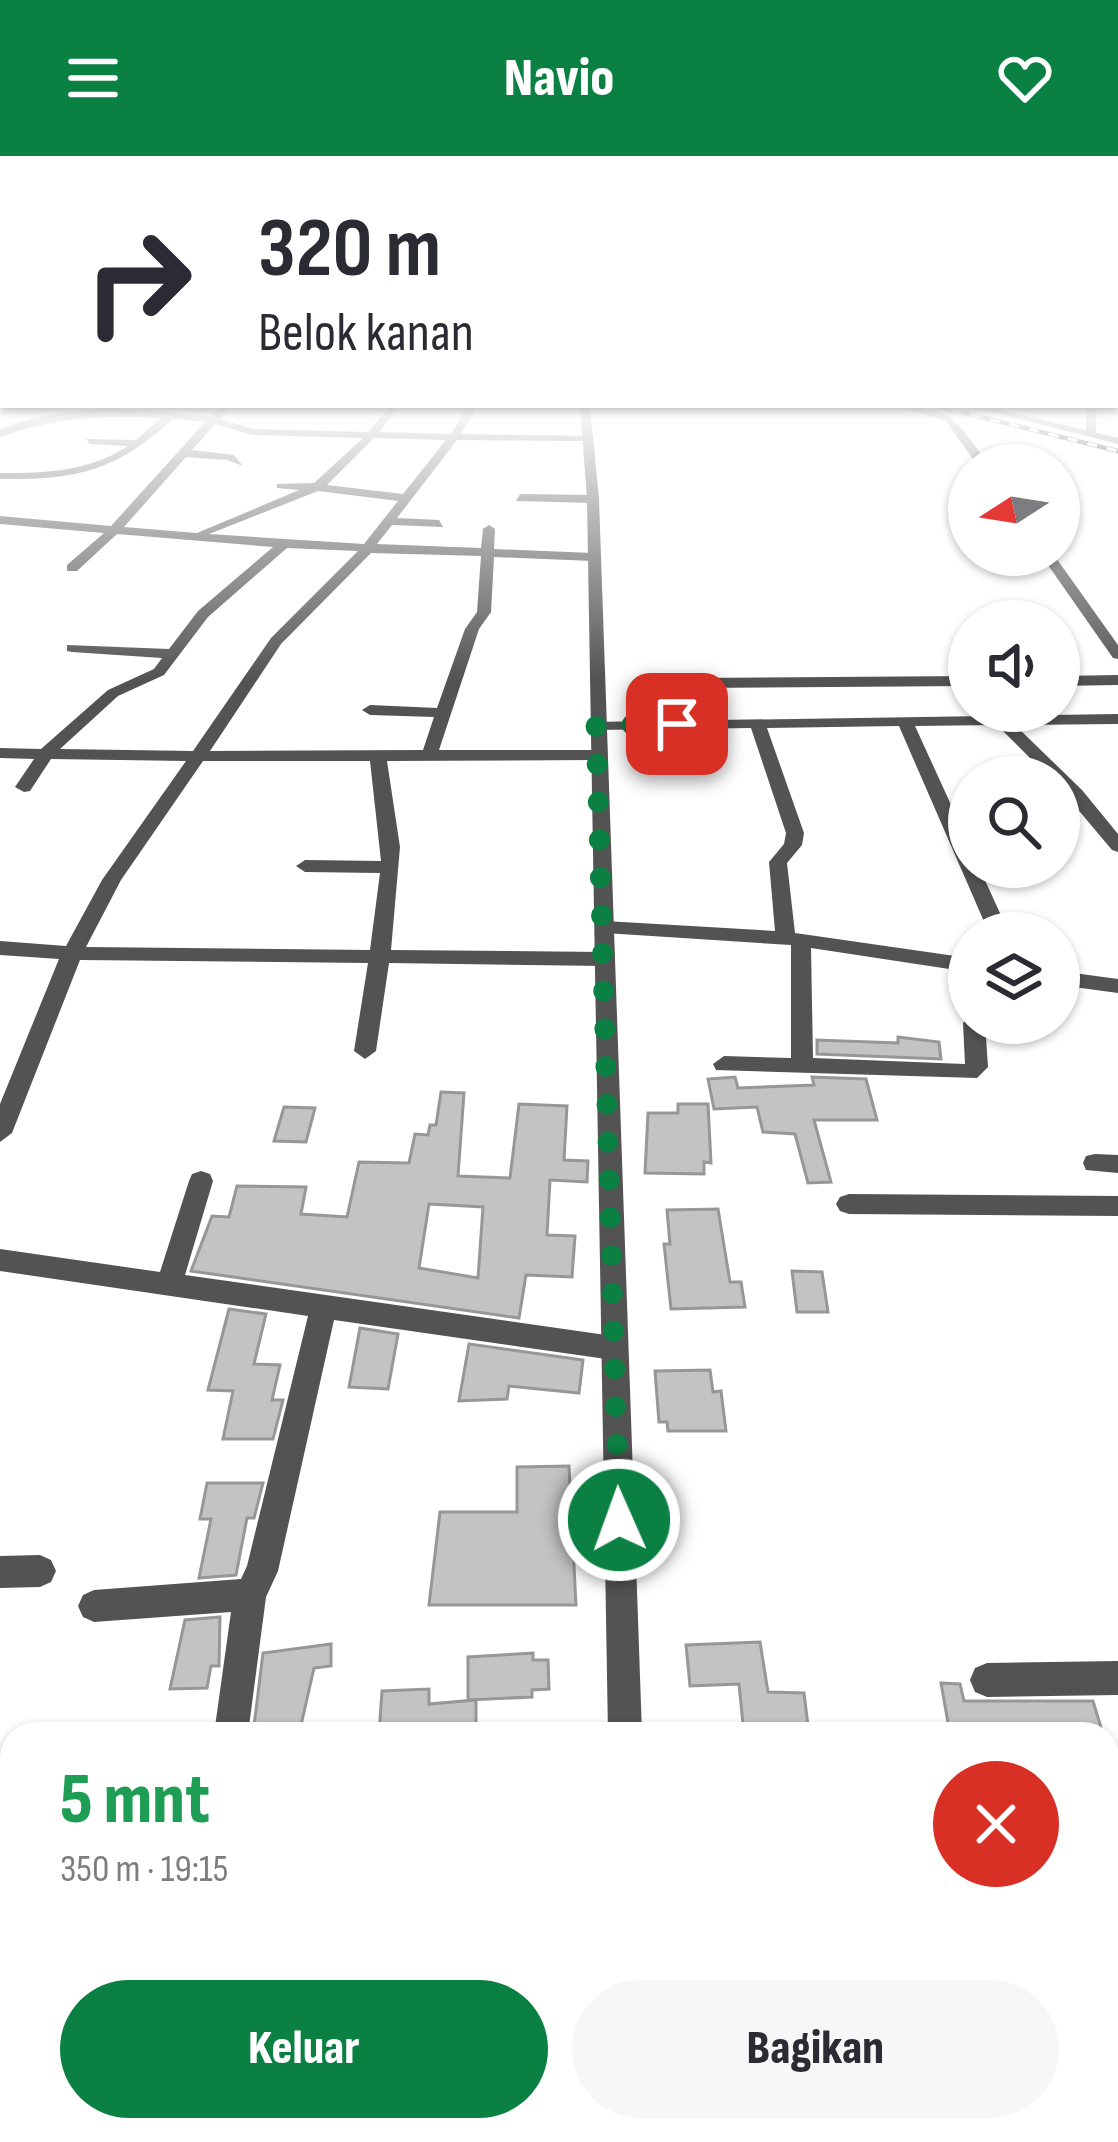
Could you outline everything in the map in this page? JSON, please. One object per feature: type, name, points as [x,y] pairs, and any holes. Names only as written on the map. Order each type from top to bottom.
[{"type":"street","points":[[72,568],[146,495]]},
{"type":"street","points":[[192,534],[296,495]]},
{"type":"street","points":[[380,495],[407,498]]},
{"type":"street","points":[[0,1133],[72,953],[112,880],[276,641],[366,550],[410,495]]},
{"type":"street","points":[[593,495],[625,1722]]},
{"type":"street","points":[[520,498],[593,500]]},
{"type":"street","points":[[343,507],[439,524]]},
{"type":"street","points":[[0,520],[45,516],[116,528],[366,550],[593,557]]},
{"type":"street","points":[[429,756],[472,629],[484,612],[489,529]]},
{"type":"street","points":[[24,787],[47,752],[113,693],[155,675],[203,614],[284,544]]},
{"type":"street","points":[[1062,576],[1118,655]]},
{"type":"street","points":[[72,648],[174,654]]},
{"type":"street","points":[[1080,681],[1118,680]]},
{"type":"street","points":[[691,683],[948,681]]},
{"type":"street","points":[[370,710],[441,713]]},
{"type":"street","points":[[1080,720],[1118,719]]},
{"type":"street","points":[[596,725],[948,722]]},
{"type":"street","points":[[906,723],[948,818]]},
{"type":"street","points":[[758,724],[794,828],[793,845],[778,862],[793,939],[802,1066]]},
{"type":"street","points":[[1013,732],[1076,794],[1118,846]]},
{"type":"street","points":[[0,752],[597,755]]},
{"type":"street","points":[[365,1052],[390,867],[378,757]]},
{"type":"street","points":[[305,866],[390,867]]},
{"type":"street","points":[[605,927],[793,939],[948,968]]},
{"type":"street","points":[[0,948],[72,953],[604,958]]},
{"type":"street","points":[[1080,981],[1118,986]]},
{"type":"street","points":[[724,1064],[969,1072],[977,1066],[975,1044]]},
{"type":"street","points":[[170,1283],[201,1181]]},
{"type":"street","points":[[849,1204],[1118,1206]]},
{"type":"street","points":[[0,1260],[614,1348]]},
{"type":"street","points":[[233,1722],[250,1594],[262,1570],[324,1304]]},
{"type":"street","points":[[0,1572],[40,1571]]},
{"type":"street","points":[[94,1606],[250,1594]]},
{"type":"street","points":[[987,1680],[1118,1678]]},
{"type":"building","points":[[898,1037],[939,1042],[941,1059],[817,1054],[817,1040],[898,1043]]},
{"type":"building","points":[[735,1077],[738,1088],[814,1085],[812,1077],[866,1079],[877,1120],[814,1120],[831,1182],[808,1183],[795,1134],[763,1132],[757,1107],[714,1109],[708,1079]]},
{"type":"building","points":[[441,1092],[464,1093],[458,1176],[510,1178],[519,1104],[567,1106],[564,1160],[588,1161],[587,1182],[550,1180],[547,1235],[575,1236],[572,1277],[526,1275],[519,1318],[191,1271],[212,1216],[229,1217],[237,1186],[306,1187],[301,1214],[347,1217],[359,1162],[409,1163],[415,1134],[428,1135],[430,1125],[436,1125]],"holes":[[[429,1204],[483,1207],[478,1278],[419,1268]]]},
{"type":"building","points":[[678,1104],[708,1104],[711,1163],[704,1162],[704,1174],[645,1173],[648,1113],[678,1113]]},
{"type":"building","points":[[284,1107],[315,1108],[306,1142],[274,1141]]},
{"type":"building","points":[[718,1209],[730,1282],[741,1282],[745,1307],[671,1309],[664,1244],[670,1244],[667,1210]]},
{"type":"building","points":[[792,1271],[822,1272],[828,1312],[797,1312]]},
{"type":"building","points":[[229,1309],[266,1314],[254,1364],[280,1365],[272,1400],[283,1400],[273,1439],[223,1439],[233,1391],[208,1390]]},
{"type":"building","points":[[360,1328],[398,1334],[388,1389],[349,1387]]},
{"type":"building","points":[[469,1344],[583,1360],[579,1393],[509,1386],[507,1399],[459,1401]]},
{"type":"building","points":[[710,1370],[713,1392],[721,1391],[726,1431],[668,1431],[667,1422],[659,1422],[655,1371]]},
{"type":"building","points":[[569,1466],[576,1605],[429,1605],[440,1512],[517,1512],[517,1467]]},
{"type":"building","points":[[207,1483],[263,1483],[254,1518],[247,1518],[236,1575],[199,1578],[211,1519],[200,1519]]},
{"type":"building","points":[[220,1617],[219,1666],[211,1666],[207,1688],[170,1689],[185,1620]]},
{"type":"building","points":[[760,1642],[768,1692],[804,1693],[808,1722],[743,1722],[739,1684],[690,1686],[686,1645]]},
{"type":"building","points":[[331,1644],[331,1666],[314,1668],[302,1722],[254,1722],[263,1653]]},
{"type":"building","points":[[533,1653],[533,1660],[548,1660],[549,1689],[532,1690],[532,1697],[468,1700],[468,1657]]},
{"type":"building","points":[[941,1683],[960,1684],[964,1701],[1093,1701],[1099,1722],[948,1722]]},
{"type":"building","points":[[429,1689],[429,1704],[476,1700],[476,1722],[380,1722],[382,1691]]},
{"type":"route","points":[[619,1520],[596,725],[677,724]]}]
